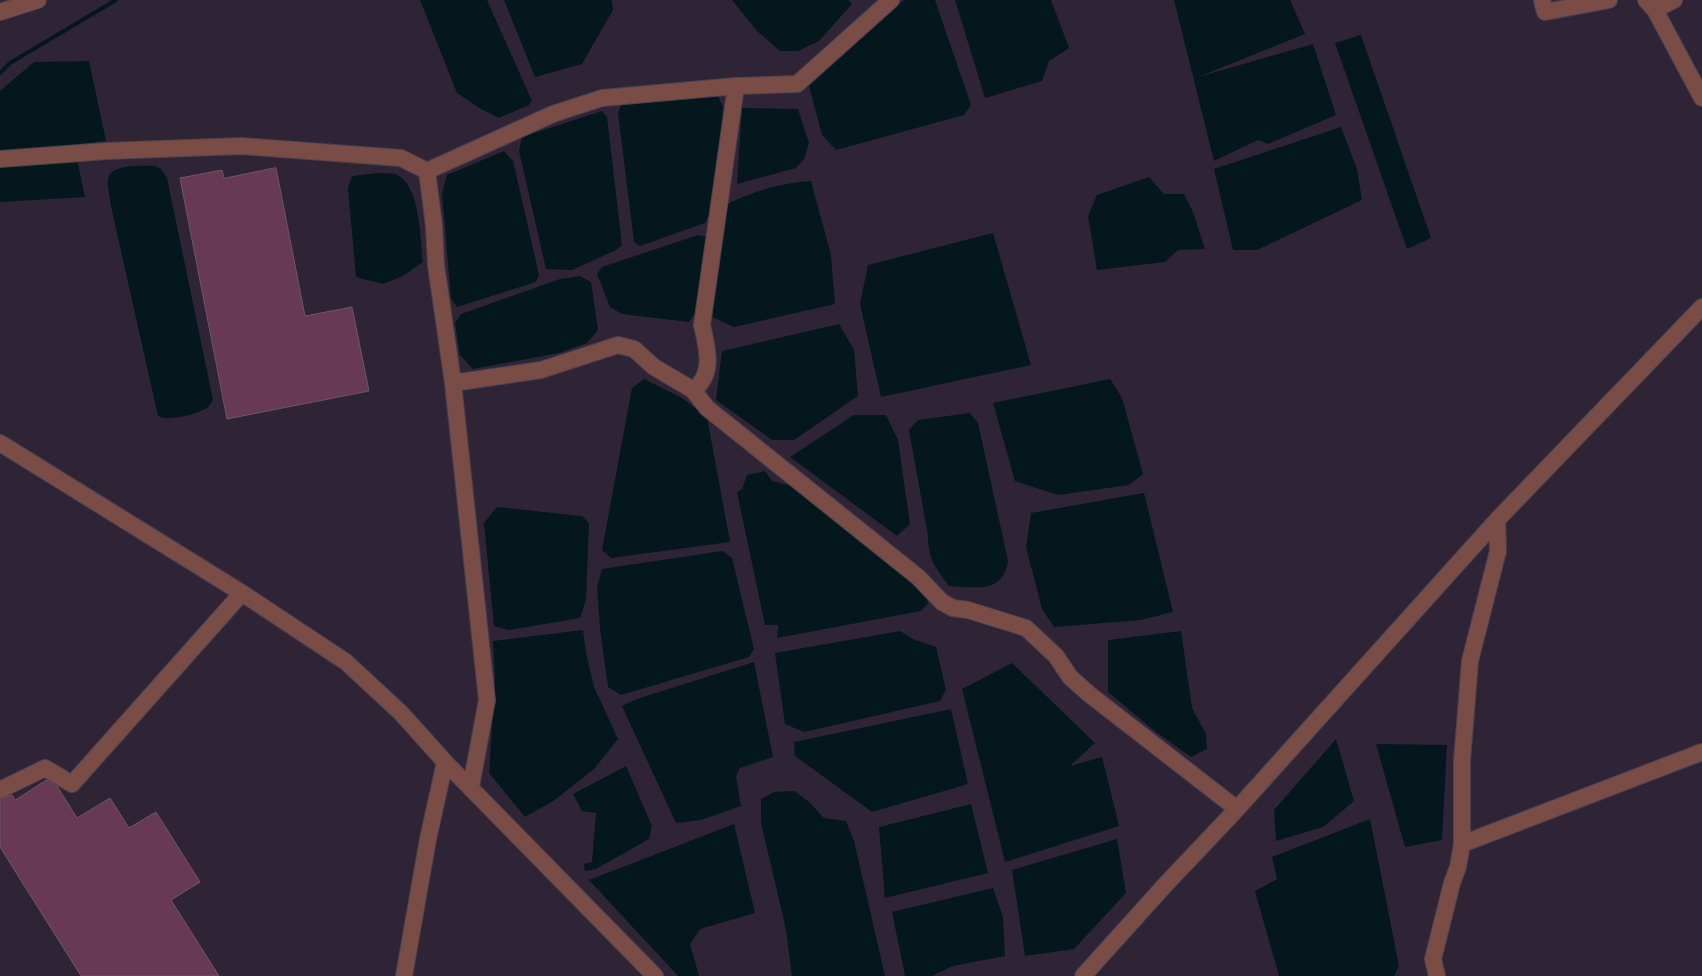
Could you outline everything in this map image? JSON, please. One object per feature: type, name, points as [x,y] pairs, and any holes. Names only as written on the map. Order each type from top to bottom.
[{"type":"street","points":[[0,12],[38,0]]},
{"type":"street","points":[[426,171],[553,114],[602,98],[736,86],[797,84],[891,0]]},
{"type":"street","points":[[1542,0],[1546,12],[1609,0]]},
{"type":"street","points":[[1674,0],[1650,5],[1702,98]]},
{"type":"street","points":[[693,390],[699,386],[705,377],[708,353],[702,325],[736,86]]},
{"type":"street","points":[[0,159],[107,151],[241,146],[401,158],[426,171]]},
{"type":"street","points":[[426,171],[434,226],[436,265],[453,383],[487,700],[470,786]]},
{"type":"street","points":[[1083,976],[1166,884],[1237,810],[1497,520],[1702,306]]},
{"type":"street","points":[[453,383],[541,370],[618,345],[634,349],[654,367],[693,390],[707,408],[918,577],[942,602],[953,608],[1026,628],[1056,656],[1070,677],[1089,694],[1237,810]]},
{"type":"street","points":[[0,443],[242,593],[346,662],[401,713],[445,762],[655,976]]},
{"type":"street","points":[[1437,976],[1433,960],[1452,883],[1458,867],[1462,844],[1462,761],[1470,661],[1493,579],[1498,551],[1497,520]]},
{"type":"street","points":[[0,790],[45,768],[72,784],[242,593]]},
{"type":"street","points":[[1462,844],[1702,752]]},
{"type":"street","points":[[404,976],[428,840],[445,762]]},
{"type":"water","points":[[420,0],[487,0],[532,101],[529,105],[499,118],[481,109],[457,93]]},
{"type":"water","points":[[504,0],[612,0],[613,10],[582,64],[535,77]]},
{"type":"water","points":[[732,0],[848,0],[852,4],[819,41],[798,51],[780,51],[757,31]]},
{"type":"water","points":[[904,0],[935,0],[971,105],[964,115],[836,150],[822,135],[809,86]]},
{"type":"water","points":[[955,0],[1051,0],[1069,48],[1049,61],[1042,81],[985,98]]},
{"type":"water","points":[[1174,0],[1290,0],[1305,34],[1198,77],[1313,44],[1336,115],[1268,144],[1258,140],[1214,161]]},
{"type":"water","points":[[1361,35],[1431,238],[1407,249],[1335,43]]},
{"type":"water","points":[[89,61],[106,141],[0,153],[0,91],[34,62]]},
{"type":"water","points":[[718,96],[723,107],[717,200],[705,223],[640,246],[634,242],[618,113],[621,105]]},
{"type":"water","points":[[742,108],[798,109],[809,143],[804,159],[796,168],[737,184]]},
{"type":"water","points":[[602,111],[607,117],[622,245],[616,250],[572,270],[546,269],[519,151],[522,137]]},
{"type":"water","points":[[1341,127],[1357,169],[1362,200],[1257,250],[1233,250],[1214,169]]},
{"type":"water","points":[[504,151],[513,161],[539,275],[536,282],[457,307],[451,298],[442,193],[447,175]]},
{"type":"water","points":[[77,159],[85,197],[0,202],[0,168]]},
{"type":"water","points":[[155,166],[161,169],[167,178],[213,400],[207,408],[190,415],[175,418],[163,418],[158,416],[110,202],[108,185],[110,175],[120,168]]},
{"type":"water","points":[[379,173],[395,174],[404,179],[410,188],[418,213],[423,262],[403,276],[383,284],[356,277],[348,188],[352,176]]},
{"type":"water","points":[[1149,177],[1164,194],[1184,194],[1193,212],[1205,249],[1178,250],[1165,262],[1097,270],[1088,216],[1097,195]]},
{"type":"water","points":[[811,181],[831,255],[835,304],[734,327],[712,317],[723,206],[744,196],[766,189]]},
{"type":"water","points":[[993,233],[1031,365],[881,397],[860,304],[868,265]]},
{"type":"water","points":[[698,235],[707,237],[697,310],[689,322],[622,314],[610,307],[597,274],[602,267]]},
{"type":"water","points":[[580,276],[591,282],[598,330],[587,343],[559,353],[473,369],[460,355],[455,323],[461,314],[560,279]]},
{"type":"water","points":[[839,324],[854,350],[858,396],[794,440],[772,440],[716,400],[722,351]]},
{"type":"water","points":[[644,379],[682,398],[707,417],[730,542],[611,558],[602,550],[632,388]]},
{"type":"water","points":[[1110,379],[1122,398],[1143,474],[1129,485],[1058,495],[1015,481],[993,403]]},
{"type":"water","points":[[970,413],[978,423],[1008,561],[1005,572],[1000,579],[994,584],[986,587],[949,586],[931,558],[909,430],[918,420]]},
{"type":"water","points":[[854,415],[886,415],[898,440],[910,524],[897,536],[790,457]]},
{"type":"water","points":[[765,471],[772,481],[792,486],[926,594],[928,603],[921,611],[777,638],[778,625],[765,625],[737,492],[742,489],[747,475]]},
{"type":"water","points":[[1144,493],[1173,612],[1141,620],[1054,627],[1042,609],[1026,547],[1031,513]]},
{"type":"water","points":[[497,507],[582,516],[589,523],[586,600],[580,618],[509,630],[494,626],[484,523]]},
{"type":"water","points":[[722,551],[732,558],[754,649],[749,657],[621,695],[608,687],[600,629],[597,587],[602,569]]},
{"type":"water","points":[[583,630],[586,653],[594,687],[618,739],[594,769],[552,802],[525,817],[489,773],[495,677],[493,641]]},
{"type":"water","points":[[900,631],[913,639],[936,647],[946,690],[940,701],[804,732],[785,724],[775,653]]},
{"type":"water","points":[[1181,631],[1192,708],[1206,734],[1207,749],[1191,757],[1156,732],[1108,692],[1108,640]]},
{"type":"water","points":[[754,662],[773,757],[740,768],[736,776],[741,806],[701,820],[676,823],[622,706],[637,699]]},
{"type":"water","points":[[1012,663],[1095,743],[1070,766],[1102,757],[1119,826],[1005,862],[962,689]]},
{"type":"water","points":[[951,709],[968,784],[872,812],[795,756],[794,742]]},
{"type":"water","points":[[1336,739],[1354,801],[1323,827],[1276,841],[1274,810]]},
{"type":"water","points":[[1376,744],[1447,745],[1442,840],[1405,847]]},
{"type":"water","points":[[626,766],[652,826],[649,839],[596,869],[585,871],[584,864],[592,862],[596,813],[582,811],[573,794]]},
{"type":"water","points":[[794,791],[808,801],[824,818],[846,821],[854,841],[885,976],[792,976],[786,929],[761,823],[761,799],[774,792]]},
{"type":"water","points":[[971,804],[988,873],[885,898],[879,827]]},
{"type":"water","points":[[1370,819],[1399,966],[1394,976],[1279,976],[1255,891],[1277,879],[1272,857]]},
{"type":"water","points":[[734,824],[755,913],[700,929],[690,944],[699,976],[678,976],[589,880]]},
{"type":"water","points":[[1117,839],[1126,893],[1074,949],[1025,956],[1012,870]]},
{"type":"water","points":[[993,888],[1003,917],[1005,956],[953,966],[932,976],[905,976],[892,912]]},
{"type":"building","points":[[276,168],[305,316],[352,307],[369,391],[227,419],[180,178],[222,170],[224,178]]},
{"type":"building","points":[[47,780],[57,786],[77,818],[110,798],[129,828],[156,812],[200,882],[171,900],[219,976],[81,976],[0,847],[0,799],[12,795],[15,800]]},
{"type":"waterway","points":[[0,73],[10,63],[116,0]]}]
